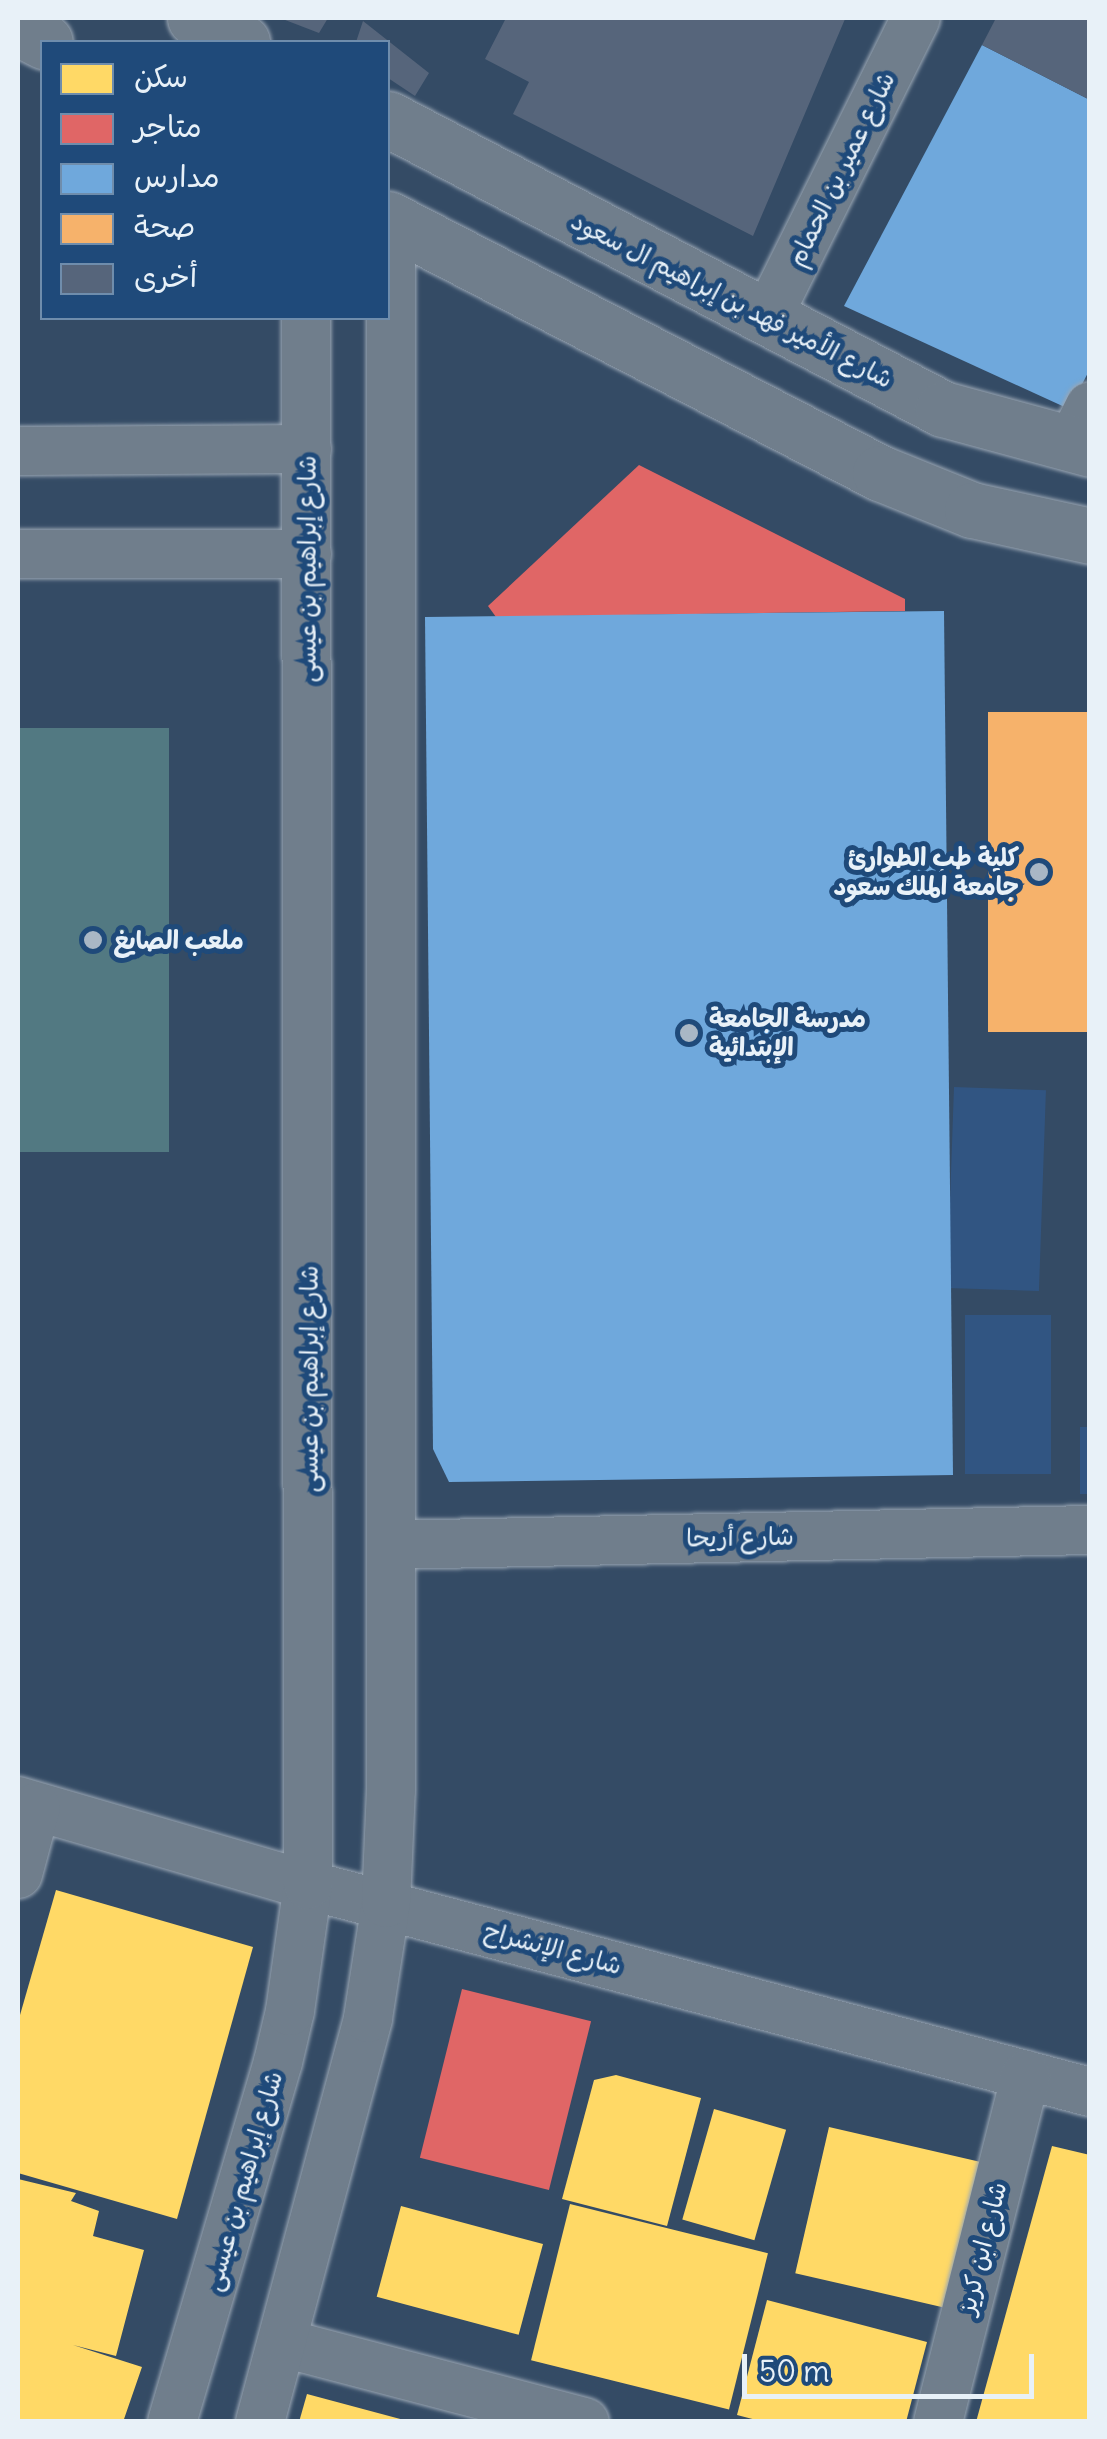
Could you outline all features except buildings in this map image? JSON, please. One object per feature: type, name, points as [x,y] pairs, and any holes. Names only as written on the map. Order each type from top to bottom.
[{"type":"main road","points":[[195,18],[238,40]]},
{"type":"main road","points":[[18,28],[41,40]]},
{"type":"main road","name":"شارع الأمير فهد بن إبراهيم ال سعود","points":[[390,121],[943,409],[1083,433]]},
{"type":"main road","points":[[390,221],[880,473],[972,510],[1090,536]]},
{"type":"street","name":"شارع عمير بن الحمام","points":[[766,320],[916,18]]},
{"type":"street","name":"شارع إبراهيم بن عيسى","points":[[172,2422],[278,2062],[290,2011],[308,1885],[306,320]]},
{"type":"street","points":[[260,2422],[368,2018],[386,1903],[391,1545],[389,320]]},
{"type":"street","points":[[18,451],[307,448]]},
{"type":"street","points":[[18,554],[307,554]]},
{"type":"street","name":"شارع أريحا","points":[[391,1545],[1090,1530]]},
{"type":"street","points":[[18,1874],[27,1804]]},
{"type":"street","name":"شارع الإنشراح","points":[[27,1804],[308,1885],[1090,2092]]},
{"type":"street","name":"شارع ابن كريز","points":[[938,2422],[1026,2075]]},
{"type":"street","points":[[283,2343],[584,2422]]},
{"type":"shaded area","points":[[954,1087],[1046,1090],[1039,1291],[947,1288]]},
{"type":"shaded area","points":[[965,1315],[1051,1315],[1051,1474],[965,1474]]},
{"type":"shaded area","points":[[1080,1427],[1089,1427],[1089,1494],[1080,1494]]},
{"type":"green space","name":"ملعب الصايغ","points":[[18,728],[169,728],[169,1152],[18,1152]]},
{"type":"place","name":"كلية طب الطوارئ جامعة الملك سعود","points":[[1039,872]]},
{"type":"place","name":"ملعب الصايغ","points":[[93,940]]},
{"type":"place","name":"مدرسة الجامعة الإبتدائية","points":[[689,1033]]}]
